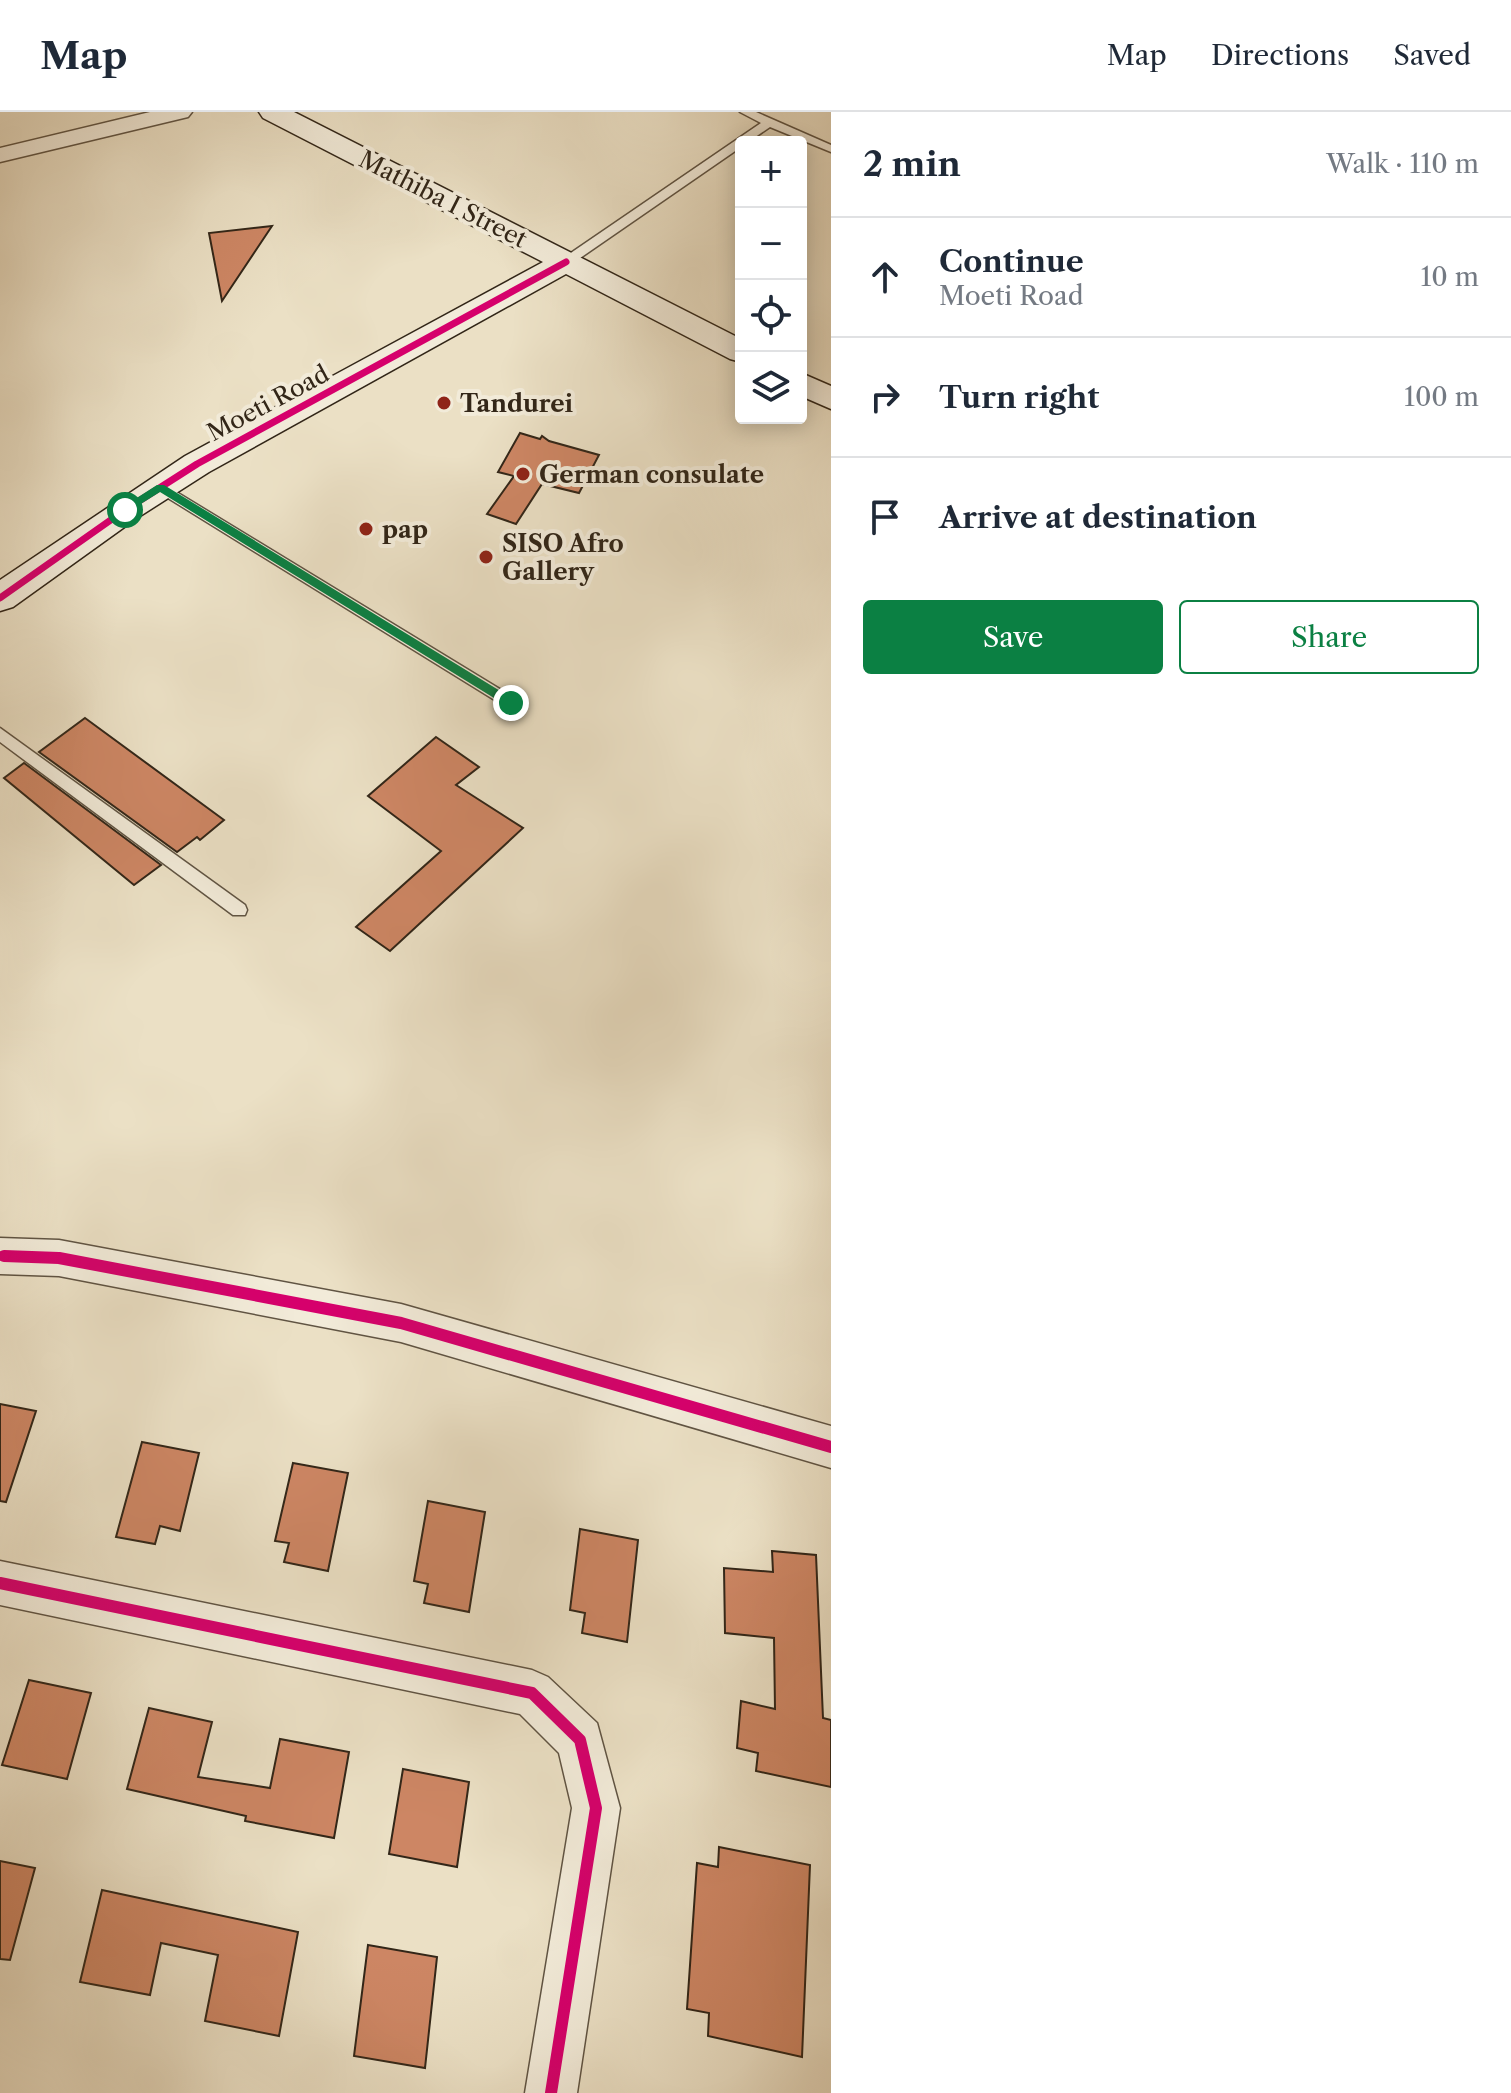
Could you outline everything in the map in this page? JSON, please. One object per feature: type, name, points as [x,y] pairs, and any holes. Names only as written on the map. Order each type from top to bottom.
[{"type":"street","points":[[0,155],[180,112]]},
{"type":"street","name":"Mathiba I Street","points":[[273,112],[735,349]]},
{"type":"street","name":"Moeti Road","points":[[0,598],[160,487],[566,262]]},
{"type":"street","points":[[807,386],[831,399]]},
{"type":"street","points":[[0,1256],[59,1258],[401,1323],[831,1447]]},
{"type":"street","points":[[0,1583],[532,1693],[580,1740],[596,1808],[551,2093]]},
{"type":"lane","points":[[746,112],[831,149]]},
{"type":"lane","points":[[566,262],[769,122]]},
{"type":"lane","points":[[160,487],[511,703]]},
{"type":"lane","points":[[0,734],[239,910]]},
{"type":"building","points":[[272,226],[222,301],[209,233]]},
{"type":"building","points":[[520,433],[540,439],[542,436],[549,441],[599,455],[579,493],[542,484],[516,524],[487,514],[514,476],[498,472]]},
{"type":"building","points":[[85,718],[224,820],[200,840],[197,837],[177,852],[39,752]]},
{"type":"building","points":[[436,737],[479,767],[456,785],[523,828],[390,951],[356,927],[441,851],[368,796]]},
{"type":"building","points":[[24,763],[161,865],[134,885],[4,778]]},
{"type":"building","points":[[0,1404],[36,1411],[6,1502],[0,1501]]},
{"type":"building","points":[[142,1442],[199,1453],[180,1531],[160,1526],[155,1544],[116,1537]]},
{"type":"building","points":[[293,1463],[348,1473],[328,1571],[284,1562],[289,1543],[275,1541]]},
{"type":"building","points":[[428,1501],[485,1512],[469,1612],[424,1603],[428,1584],[414,1581]]},
{"type":"building","points":[[580,1529],[638,1540],[627,1642],[582,1633],[585,1613],[570,1610]]},
{"type":"building","points":[[772,1551],[816,1555],[823,1718],[831,1720],[831,1787],[756,1771],[758,1753],[737,1748],[741,1701],[775,1709],[774,1638],[725,1633],[724,1568],[773,1572]]},
{"type":"building","points":[[29,1680],[91,1693],[67,1779],[2,1765]]},
{"type":"building","points":[[149,1708],[212,1722],[198,1777],[270,1788],[280,1739],[349,1752],[334,1838],[245,1821],[246,1816],[127,1789]]},
{"type":"building","points":[[403,1769],[469,1782],[457,1867],[389,1854]]},
{"type":"building","points":[[719,1847],[810,1865],[802,2057],[708,2036],[709,2013],[687,2009],[697,1863],[718,1867]]},
{"type":"building","points":[[0,1861],[35,1868],[10,1960],[0,1959]]},
{"type":"building","points":[[102,1890],[298,1932],[279,2036],[205,2021],[218,1955],[161,1943],[150,1995],[80,1982]]},
{"type":"building","points":[[368,1945],[437,1957],[425,2068],[354,2056]]},
{"type":"cycle path","points":[[0,598],[125,510],[197,464],[566,262]]},
{"type":"cycle path","points":[[0,1256],[59,1258],[401,1323],[831,1447]]},
{"type":"cycle path","points":[[0,1583],[532,1693],[580,1740],[596,1808],[551,2093]]},
{"type":"place","name":"Tandurei","points":[[444,403]]},
{"type":"place","name":"German consulate","points":[[523,474]]},
{"type":"place","name":"pap","points":[[366,529]]},
{"type":"place","name":"SISO Afro Gallery","points":[[486,557]]},
{"type":"route","points":[[125,510],[160,487],[511,703]]}]
